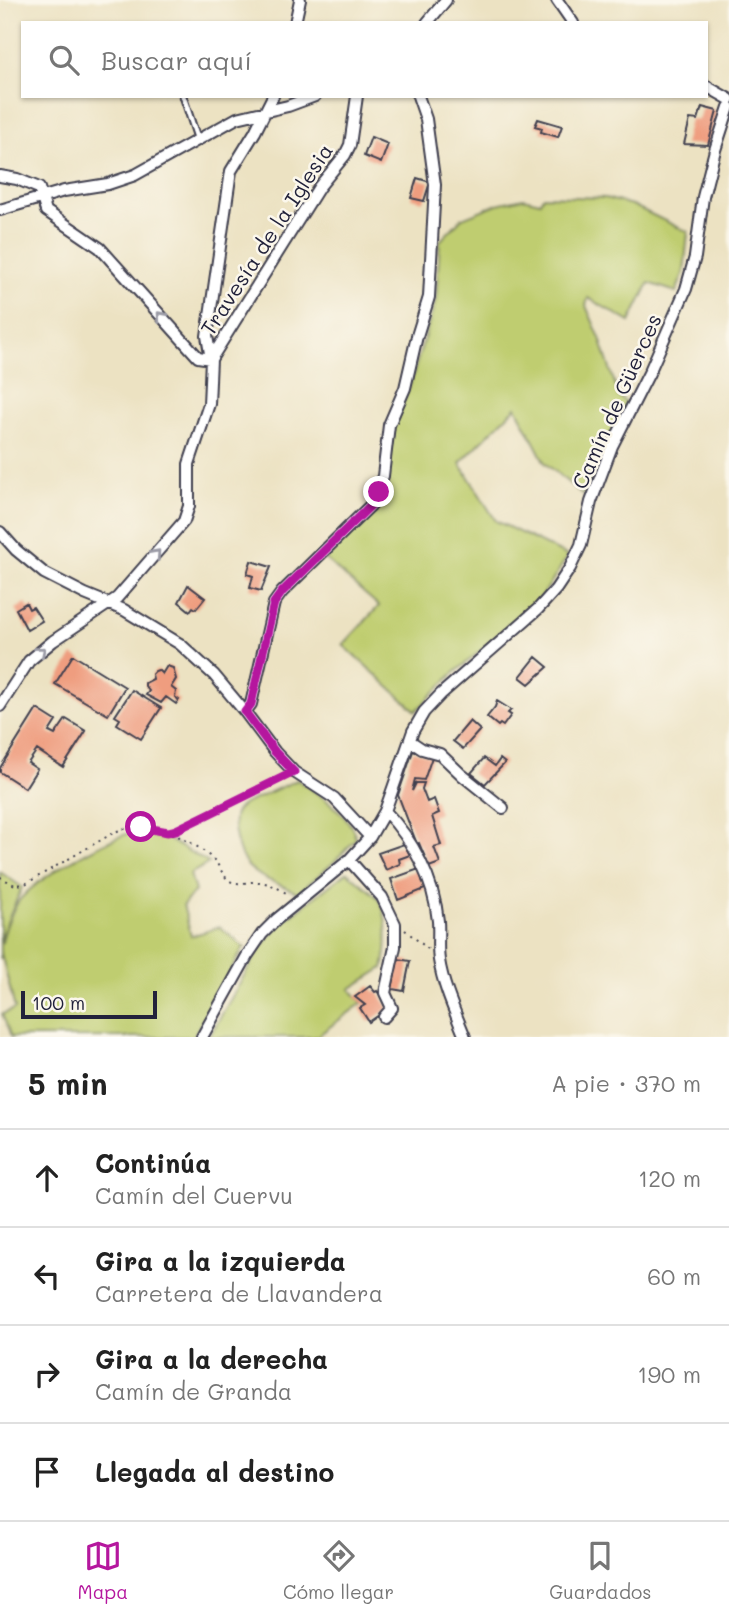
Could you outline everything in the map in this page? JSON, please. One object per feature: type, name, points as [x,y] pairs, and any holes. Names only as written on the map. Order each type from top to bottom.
[{"type":"street","points":[[295,21],[300,0]]},
{"type":"street","points":[[430,21],[446,0]]},
{"type":"street","points":[[557,0],[572,21]]},
{"type":"street","points":[[708,87],[729,99]]},
{"type":"street","points":[[0,706],[29,661],[53,641],[110,604],[184,521],[189,506],[189,464],[209,404],[211,359],[207,336],[231,171],[272,98]]},
{"type":"street","points":[[0,210],[64,191],[108,184],[135,175],[237,118],[309,98]]},
{"type":"street","name":"Travesía de la Iglesia","points":[[211,359],[318,187],[345,155],[350,145],[357,98]]},
{"type":"street","points":[[245,712],[251,704],[274,603],[372,504],[379,492],[389,425],[405,388],[429,297],[435,185],[426,119],[419,98]]},
{"type":"street","name":"Camín de Güerces","points":[[202,1037],[247,956],[269,927],[349,860],[370,837],[385,811],[410,741],[424,712],[538,609],[570,568],[581,545],[591,502],[612,446],[649,373],[686,289],[695,257],[704,197],[715,150],[729,107]]},
{"type":"street","points":[[0,176],[17,179],[39,188],[46,211],[100,248],[198,357],[211,359]]},
{"type":"street","points":[[0,532],[16,550],[44,572],[145,622],[180,644],[214,675],[294,772],[334,798],[370,837]]},
{"type":"street","points":[[410,741],[440,754],[503,808]]},
{"type":"street","points":[[385,811],[410,838],[424,870],[438,919],[439,960],[465,1037]]},
{"type":"street","points":[[349,860],[382,897],[395,924],[395,947],[385,993],[392,1008],[383,1017]]},
{"type":"lane","points":[[184,98],[198,141]]},
{"type":"path","points":[[168,832],[294,772]]},
{"type":"path","points":[[0,877],[15,884],[25,884],[74,853],[127,827],[141,827],[168,832],[209,856],[233,883],[260,882],[299,901]]},
{"type":"path","points":[[395,924],[405,929],[439,960]]},
{"type":"green space","points":[[543,196],[605,198],[632,205],[688,232],[684,272],[676,292],[649,283],[630,322],[588,298],[586,306],[600,338],[619,397],[626,402],[583,495],[545,463],[516,407],[460,463],[496,521],[568,556],[539,601],[452,675],[416,711],[343,645],[379,606],[325,559],[384,499],[394,426],[409,388],[436,300],[440,241],[462,218],[497,204],[523,198],[540,202]]},
{"type":"green space","points":[[297,780],[341,813],[356,839],[298,893],[262,877],[247,864],[237,843],[234,823],[236,811],[244,804]]},
{"type":"green space","points":[[141,830],[167,839],[209,863],[190,874],[195,891],[183,905],[191,936],[220,927],[244,947],[193,1037],[11,1037],[2,1014],[15,1009],[1,953],[0,959],[0,872],[22,887],[2,934],[2,943],[8,922],[18,902],[27,892],[93,849]]},
{"type":"green space","points":[[347,872],[377,897],[384,912],[386,951],[383,968],[350,989],[362,1003],[316,1037],[209,1037],[257,953],[280,924]]},
{"type":"building","points":[[702,107],[717,111],[708,145],[684,144],[690,119],[698,120]]},
{"type":"building","points":[[538,119],[562,126],[558,137],[541,132],[542,128],[535,126]]},
{"type":"building","points":[[371,137],[388,144],[381,163],[364,156]]},
{"type":"building","points":[[417,178],[430,182],[424,201],[411,198]]},
{"type":"building","points":[[251,561],[271,567],[261,591],[250,588],[253,576],[247,574]]},
{"type":"building","points":[[188,585],[205,598],[196,609],[193,607],[190,611],[179,602]]},
{"type":"building","points":[[26,603],[29,609],[33,607],[42,621],[27,630],[16,609]]},
{"type":"building","points":[[73,655],[125,687],[108,715],[55,684]]},
{"type":"building","points":[[536,657],[548,667],[529,684],[520,677]]},
{"type":"building","points":[[167,666],[173,668],[176,679],[171,687],[176,691],[175,697],[179,700],[176,704],[166,697],[161,703],[146,695],[149,691],[145,683],[153,679],[152,674],[155,671],[158,670],[162,674]]},
{"type":"building","points":[[132,690],[161,708],[141,739],[117,724],[120,719],[115,716]]},
{"type":"building","points":[[497,701],[511,710],[508,713],[511,715],[503,726],[498,726],[487,717]]},
{"type":"building","points":[[37,709],[56,721],[49,732],[55,735],[66,719],[86,731],[63,767],[37,750],[28,763],[37,769],[25,788],[0,772],[0,768]]},
{"type":"building","points":[[470,721],[480,730],[463,749],[453,741]]},
{"type":"building","points":[[413,751],[432,757],[424,780],[415,779],[412,791],[416,783],[424,783],[422,789],[427,802],[434,799],[439,813],[432,816],[441,845],[434,847],[440,863],[429,867],[398,795]]},
{"type":"building","points":[[484,758],[495,766],[500,759],[505,763],[485,784],[471,773]]},
{"type":"building","points":[[404,844],[410,855],[399,859],[400,864],[386,870],[378,853]]},
{"type":"building","points":[[419,869],[425,889],[398,900],[391,879]]},
{"type":"building","points":[[398,959],[410,961],[404,991],[392,989]]},
{"type":"building","points":[[370,986],[389,1008],[369,1022],[360,1008],[365,1005],[355,997]]},
{"type":"route","points":[[141,827],[168,832],[176,830],[294,772],[245,712],[251,704],[274,603],[372,504],[379,492]]}]
